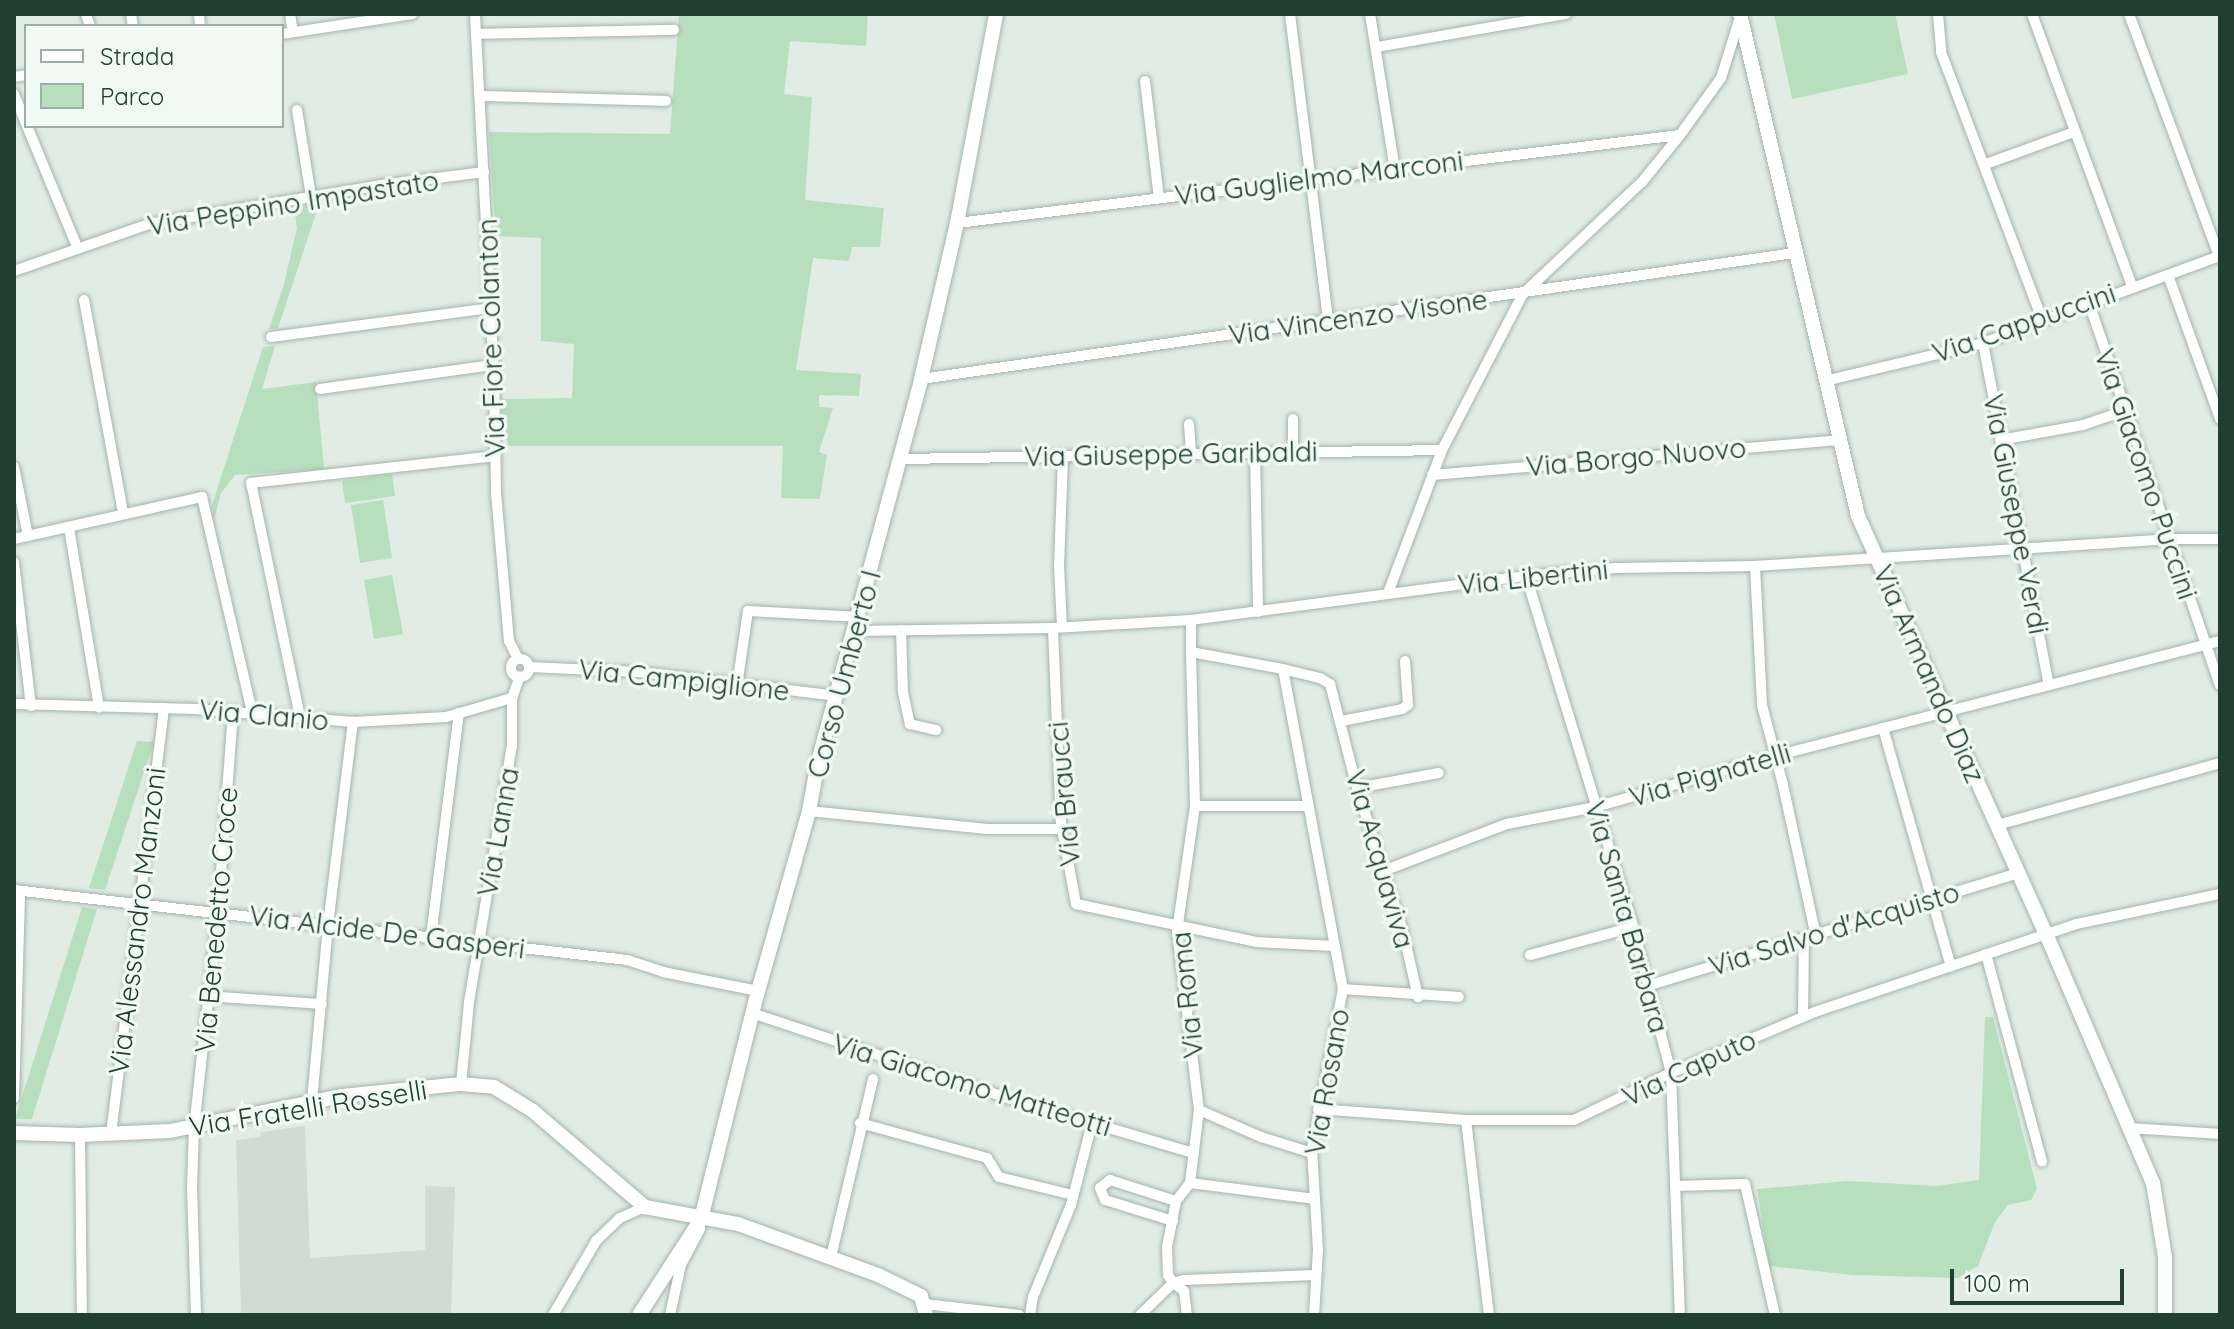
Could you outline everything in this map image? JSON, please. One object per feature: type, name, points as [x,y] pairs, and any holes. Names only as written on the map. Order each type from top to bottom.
[{"type":"main road","name":"Corso Umberto I","points":[[639,1315],[701,1219],[752,1013],[809,811],[818,762],[858,624],[921,379],[957,223],[996,14]]},
{"type":"main road","name":"Via Armando Diaz","points":[[1740,14],[1858,516],[2047,936],[2153,1183],[2160,1218],[2165,1315]]},
{"type":"main road","name":"Via Fratelli Rosselli","points":[[14,1133],[80,1135],[194,1128],[312,1101],[461,1084],[494,1087],[514,1096],[645,1207],[738,1224],[831,1257],[921,1296],[926,1309]]},
{"type":"street","points":[[290,14],[288,33],[361,18],[412,14]]},
{"type":"street","name":"Via Fiore Colanton","points":[[475,14],[506,614],[509,641],[518,659],[512,670],[520,676]]},
{"type":"street","points":[[1290,14],[1328,321]]},
{"type":"street","points":[[1370,14],[1395,170]]},
{"type":"street","points":[[1377,47],[1566,14]]},
{"type":"street","points":[[1388,593],[1442,450],[1523,294],[1642,182],[1680,135],[1721,78],[1740,14]]},
{"type":"street","points":[[1938,14],[1941,52],[1986,164],[2042,319]]},
{"type":"street","points":[[2032,14],[2132,286]]},
{"type":"street","points":[[2129,14],[2220,256]]},
{"type":"street","points":[[476,34],[674,30]]},
{"type":"street","points":[[1145,81],[1159,198]]},
{"type":"street","points":[[14,94],[24,118]]},
{"type":"street","points":[[480,96],[666,101]]},
{"type":"street","points":[[297,110],[311,196]]},
{"type":"street","points":[[28,128],[78,249]]},
{"type":"street","points":[[1986,164],[2074,132]]},
{"type":"street","name":"Via Guglielmo Marconi","points":[[957,223],[1680,135]]},
{"type":"street","name":"Via Peppino Impastato","points":[[14,271],[149,224],[311,196],[484,172]]},
{"type":"street","name":"Via Vincenzo Visone","points":[[921,379],[1794,253]]},
{"type":"street","name":"Via Cappuccini","points":[[1825,381],[1983,343],[2220,256]]},
{"type":"street","points":[[2168,275],[2220,419]]},
{"type":"street","points":[[84,300],[123,513]]},
{"type":"street","name":"Via Giacomo Puccini","points":[[2089,303],[2220,685]]},
{"type":"street","points":[[271,337],[490,308]]},
{"type":"street","name":"Via Giuseppe Verdi","points":[[1983,343],[2049,685]]},
{"type":"street","points":[[320,389],[494,365]]},
{"type":"street","points":[[2000,440],[2083,425],[2124,411]]},
{"type":"street","points":[[1293,419],[1293,451]]},
{"type":"street","points":[[1189,424],[1191,452]]},
{"type":"street","name":"Via Borgo Nuovo","points":[[1432,475],[1839,440]]},
{"type":"street","name":"Via Giuseppe Garibaldi","points":[[900,459],[1442,450]]},
{"type":"street","points":[[1255,451],[1258,612]]},
{"type":"street","points":[[300,717],[251,483],[496,456]]},
{"type":"street","name":"Via Braucci","points":[[1063,456],[1058,627],[1062,829],[1076,904],[1178,925]]},
{"type":"street","points":[[14,467],[28,536]]},
{"type":"street","points":[[14,539],[202,497],[252,712]]},
{"type":"street","points":[[69,528],[99,708]]},
{"type":"street","name":"Via Libertini","points":[[737,686],[748,611],[901,630],[1058,627],[1191,620],[1526,576],[1616,568],[1755,566],[2168,539],[2220,539]]},
{"type":"street","points":[[14,562],[17,617],[31,706]]},
{"type":"street","points":[[1755,566],[1762,705],[1816,936]]},
{"type":"street","name":"Via Santa Barbara","points":[[1526,576],[1650,985],[1671,1073],[1680,1315]]},
{"type":"street","name":"Via Roma","points":[[1190,1183],[1199,1110],[1178,925],[1195,806],[1191,620]]},
{"type":"street","points":[[901,630],[903,692],[910,724],[936,730]]},
{"type":"street","name":"Via Pignatelli","points":[[1383,871],[1507,824],[1595,807],[1775,756],[2220,641]]},
{"type":"street","points":[[1191,652],[1283,669]]},
{"type":"street","points":[[518,659],[524,660],[529,667],[520,676]]},
{"type":"street","points":[[1342,721],[1402,709],[1408,705],[1405,661]]},
{"type":"street","name":"Via Campiglione","points":[[529,667],[639,672],[838,696]]},
{"type":"street","name":"Via Acquaviva","points":[[1283,669],[1320,678],[1330,684],[1357,788],[1403,931],[1418,997]]},
{"type":"street","name":"Via Rosano","points":[[1283,669],[1343,989],[1312,1153],[1316,1275],[1314,1315]]},
{"type":"street","name":"Via Lanna","points":[[461,1084],[469,1002],[512,746],[512,698],[520,676]]},
{"type":"street","name":"Via Clanio","points":[[14,704],[252,712],[353,722],[426,719],[512,698]]},
{"type":"street","name":"Via Alessandro Manzoni","points":[[111,1134],[164,708]]},
{"type":"street","name":"Via Benedetto Croce","points":[[196,1315],[192,1187],[194,1128],[218,912],[233,711]]},
{"type":"street","points":[[431,937],[459,713]]},
{"type":"street","points":[[312,1101],[328,925],[353,722]]},
{"type":"street","points":[[1883,728],[1951,966]]},
{"type":"street","points":[[1997,825],[2220,763]]},
{"type":"street","points":[[1357,788],[1439,773]]},
{"type":"street","points":[[1195,806],[1308,806]]},
{"type":"street","points":[[809,811],[987,829],[1062,829]]},
{"type":"street","name":"Via Salvo d'Acquisto","points":[[1650,985],[2018,873]]},
{"type":"street","points":[[14,1098],[17,891]]},
{"type":"street","name":"Via Alcide De Gasperi","points":[[17,891],[627,960],[663,972],[758,991]]},
{"type":"street","name":"Via Caputo","points":[[1318,1109],[1466,1120],[1574,1120],[1671,1073],[1803,1017],[2076,924],[2220,894]]},
{"type":"street","points":[[1178,925],[1256,942],[1335,946]]},
{"type":"street","points":[[1530,955],[1633,927]]},
{"type":"street","points":[[1803,1017],[1804,939]]},
{"type":"street","points":[[1986,954],[2042,1162]]},
{"type":"street","points":[[1343,989],[1418,997],[1459,997]]},
{"type":"street","points":[[207,996],[322,1004]]},
{"type":"street","name":"Via Giacomo Matteotti","points":[[752,1013],[879,1057],[1194,1153]]},
{"type":"street","points":[[831,1257],[860,1123],[879,1057]]},
{"type":"street","points":[[1199,1110],[1261,1137],[1312,1153]]},
{"type":"street","points":[[1466,1120],[1489,1315]]},
{"type":"street","points":[[860,1123],[987,1158],[999,1177],[1073,1195]]},
{"type":"street","points":[[1030,1315],[1033,1297],[1073,1195],[1092,1123]]},
{"type":"street","points":[[2130,1128],[2220,1134]]},
{"type":"street","points":[[80,1135],[82,1315]]},
{"type":"street","points":[[1173,1221],[1105,1200],[1100,1188],[1110,1180],[1176,1201]]},
{"type":"street","points":[[1187,1315],[1184,1291],[1168,1275],[1167,1247],[1176,1201],[1190,1183],[1315,1199]]},
{"type":"street","points":[[1676,1186],[1745,1184],[1775,1315]]},
{"type":"street","points":[[553,1315],[596,1241],[620,1218],[645,1207]]},
{"type":"street","points":[[670,1315],[681,1265],[695,1242],[701,1219]]},
{"type":"street","points":[[1140,1315],[1173,1283],[1246,1276],[1316,1275]]},
{"type":"street","points":[[926,1309],[1019,1315]]},
{"type":"shaded area","points":[[305,1126],[310,1258],[425,1250],[425,1186],[455,1187],[451,1315],[241,1315],[236,1140],[260,1137],[261,1132]]},
{"type":"green space","points":[[679,14],[868,14],[866,46],[790,41],[784,94],[812,97],[805,200],[884,208],[880,247],[852,247],[849,261],[813,258],[796,370],[861,374],[859,396],[819,395],[819,407],[833,408],[819,452],[827,455],[820,499],[781,498],[783,446],[508,446],[500,399],[572,398],[574,344],[541,341],[541,238],[496,236],[489,132],[670,134]]},
{"type":"green space","points":[[1774,14],[1895,14],[1908,74],[1792,99]]},
{"type":"green space","points":[[319,204],[278,328],[269,329],[284,284],[297,228],[294,207]]},
{"type":"green space","points":[[275,346],[262,389],[316,382],[324,469],[235,475],[221,493],[214,520],[212,505],[263,347]]},
{"type":"green space","points":[[392,474],[395,496],[345,503],[342,481]]},
{"type":"green space","points":[[383,500],[392,558],[360,563],[351,505]]},
{"type":"green space","points":[[392,575],[403,634],[374,639],[364,580]]},
{"type":"green space","points":[[137,741],[154,742],[105,890],[89,888]]},
{"type":"green space","points":[[82,907],[97,909],[32,1119],[15,1119]]},
{"type":"green space","points":[[1985,1017],[1993,1017],[2037,1189],[2031,1200],[2008,1205],[1995,1222],[1978,1266],[1958,1278],[1853,1275],[1769,1266],[1757,1189],[1848,1181],[1936,1186],[1979,1180]]}]
